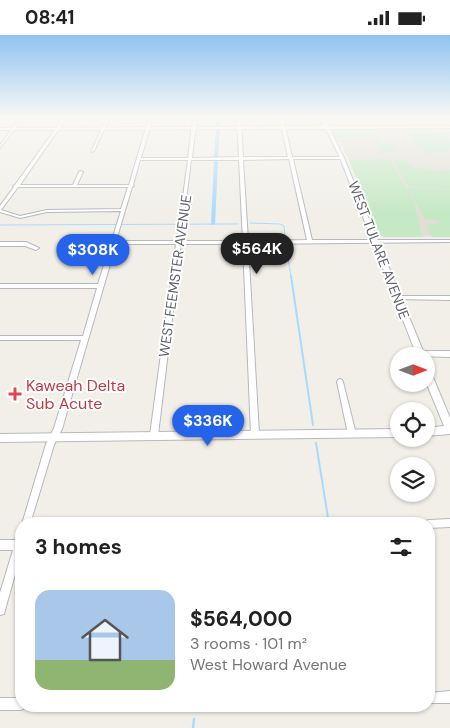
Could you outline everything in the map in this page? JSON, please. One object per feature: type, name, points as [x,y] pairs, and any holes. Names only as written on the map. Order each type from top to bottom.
[{"type":"street","points":[[43,149],[0,210],[20,217],[47,211],[124,210]]},
{"type":"street","points":[[28,517],[143,149]]},
{"type":"street","name":"WEST FEEMSTER AVENUE","points":[[154,435],[192,149]]},
{"type":"street","points":[[241,149],[255,434]]},
{"type":"street","points":[[289,149],[310,241]]},
{"type":"street","name":"WEST TULARE AVENUE","points":[[338,149],[376,241],[417,347]]},
{"type":"street","points":[[140,159],[342,158]]},
{"type":"street","points":[[74,186],[81,172]]},
{"type":"street","points":[[16,186],[132,186]]},
{"type":"street","points":[[114,243],[450,241]]},
{"type":"street","points":[[0,245],[26,244],[36,248]]},
{"type":"street","points":[[0,286],[101,286]]},
{"type":"street","points":[[397,298],[450,298]]},
{"type":"street","points":[[0,338],[85,338]]},
{"type":"street","points":[[435,354],[450,354]]},
{"type":"street","points":[[340,382],[352,434]]},
{"type":"street","points":[[435,392],[450,430],[435,431]]},
{"type":"street","points":[[0,437],[390,433]]},
{"type":"street","points":[[435,524],[450,523]]},
{"type":"street","points":[[0,545],[15,543]]},
{"type":"street","points":[[0,610],[15,559]]},
{"type":"street","points":[[435,698],[450,697]]},
{"type":"street","points":[[0,704],[15,703]]},
{"type":"shaded area","points":[[343,149],[450,149],[450,237],[381,236]]},
{"type":"green space","points":[[381,149],[395,149],[397,152],[384,153]]},
{"type":"green space","points":[[423,149],[450,149],[450,150],[428,154]]},
{"type":"green space","points":[[382,159],[391,161],[416,206],[414,207],[423,237],[384,237],[379,234],[349,160]]},
{"type":"green space","points":[[405,160],[412,167],[410,168],[420,169],[419,167],[436,171],[450,170],[450,189],[409,187],[394,161]]},
{"type":"green space","points":[[407,188],[450,190],[450,237],[432,237],[426,225],[440,223],[439,221],[425,219]]},
{"type":"waterway","points":[[216,157],[217,149]]},
{"type":"waterway","points":[[213,224],[216,161]]},
{"type":"waterway","points":[[250,223],[280,224],[284,226],[285,238]]},
{"type":"waterway","points":[[0,225],[238,224]]},
{"type":"waterway","points":[[286,245],[291,277]]},
{"type":"waterway","points":[[291,276],[313,425]]},
{"type":"waterway","points":[[316,443],[328,517]]},
{"type":"waterway","points":[[193,728],[194,719]]},
{"type":"place","name":"Kaweah Delta Sub Acute","points":[[15,394]]}]
